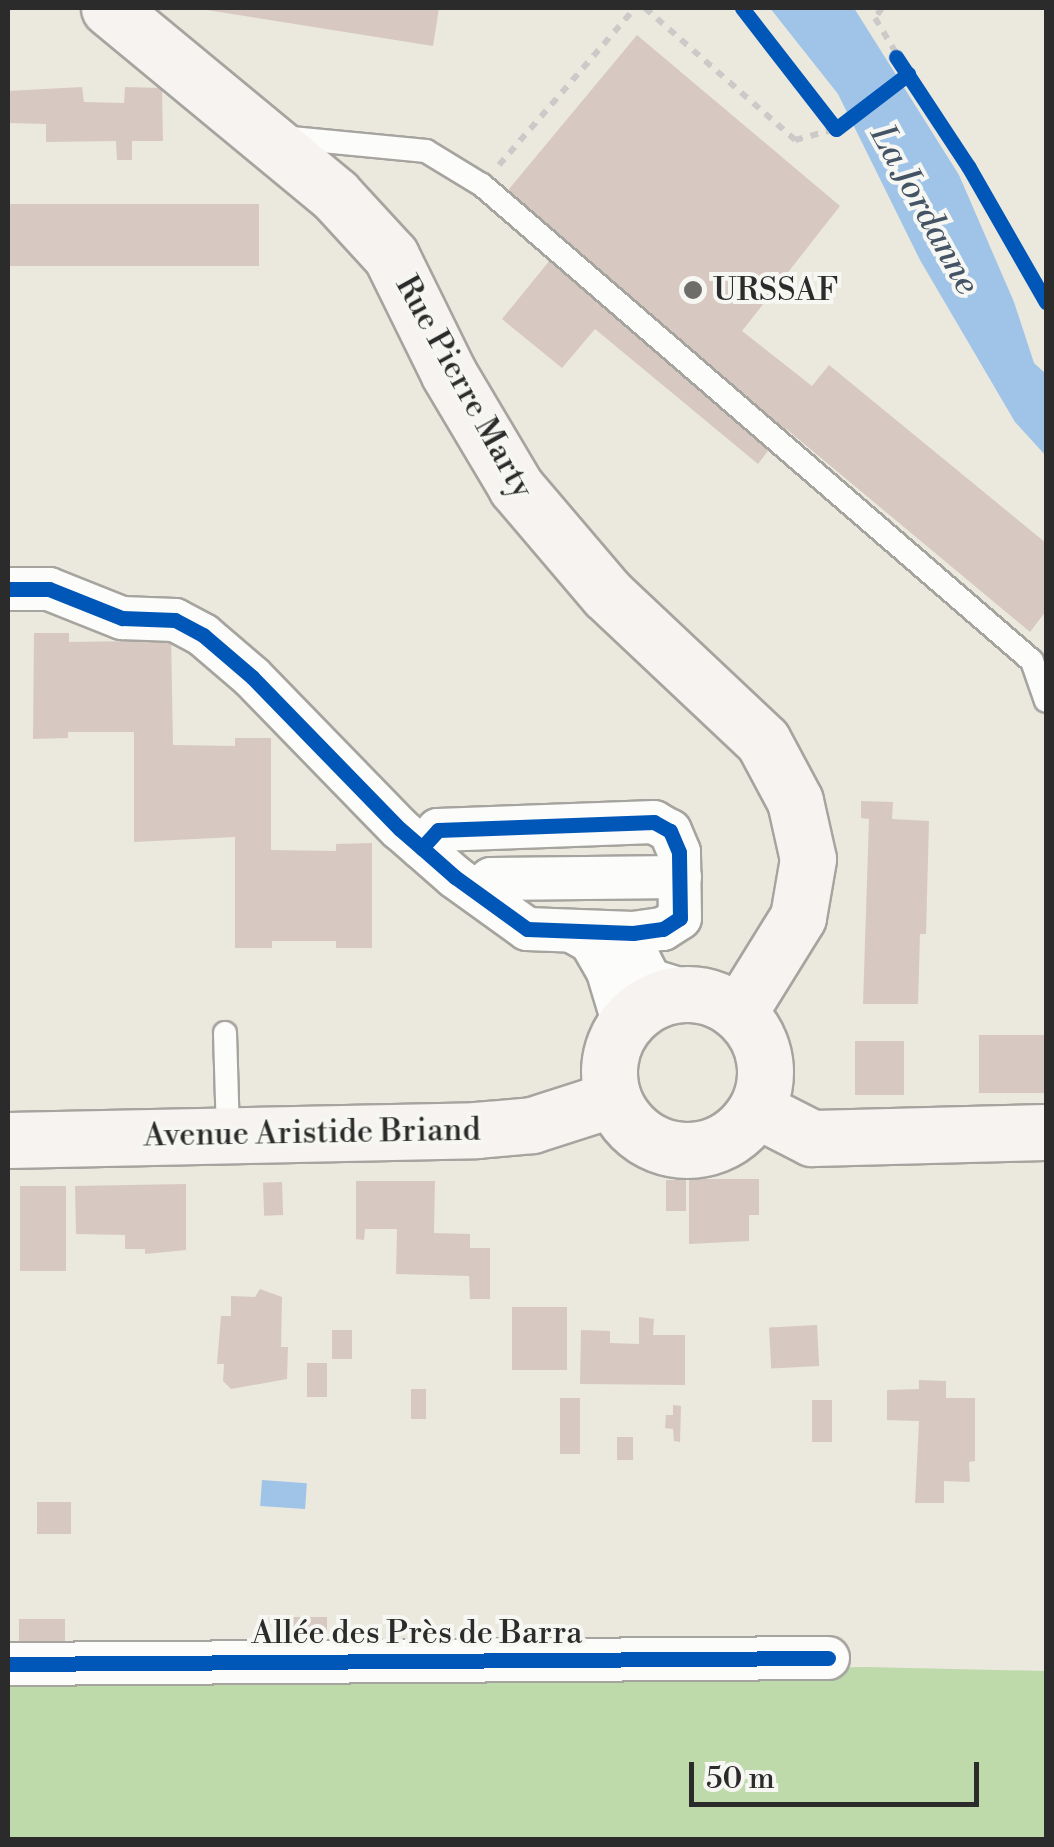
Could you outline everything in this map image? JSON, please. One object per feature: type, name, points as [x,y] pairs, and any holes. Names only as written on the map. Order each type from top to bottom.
[{"type":"main road","name":"Rue Pierre Marty","points":[[110,8],[336,195],[390,256],[450,374],[506,471],[563,547],[607,594],[763,741],[796,801],[808,859],[798,918],[715,1003]]},
{"type":"main road","points":[[666,996],[715,1003],[756,1033],[765,1058],[765,1084],[756,1110],[741,1130],[719,1144],[694,1151],[668,1149],[645,1139],[626,1122],[613,1099],[608,1074],[612,1048],[624,1025],[642,1006],[666,996]]},
{"type":"main road","name":"Avenue Aristide Briand","points":[[8,1140],[532,1125],[613,1099]]},
{"type":"main road","points":[[756,1110],[812,1138],[1046,1132]]},
{"type":"street","points":[[8,588],[49,589],[122,618],[176,620],[203,635],[252,677],[422,848],[527,929],[633,933],[664,929],[680,918],[679,852],[670,831],[654,822],[438,830],[422,848]]},
{"type":"street","points":[[494,905],[492,879],[680,877]]},
{"type":"street","points":[[575,933],[591,942],[608,972],[624,1025]]},
{"type":"street","points":[[633,933],[632,945],[650,980],[715,1003]]},
{"type":"street","name":"Allée des Près de Barra","points":[[8,1664],[828,1658]]},
{"type":"lane","points":[[258,134],[426,151],[482,185],[1032,660],[1046,700]]},
{"type":"lane","points":[[225,1033],[228,1136]]},
{"type":"path","points":[[482,185],[635,8]]},
{"type":"path","points":[[645,8],[796,140],[836,128],[824,114]]},
{"type":"path","points":[[882,8],[875,18],[968,166],[1046,302]]},
{"type":"green space","points":[[866,1667],[1046,1671],[1046,1839],[8,1839],[8,1682]]},
{"type":"water","name":"La Jordanne","points":[[770,8],[854,8],[959,175],[1014,302],[1034,363],[1046,374],[1046,456],[1015,422],[920,260],[838,94]]},
{"type":"water","points":[[262,1480],[307,1483],[305,1509],[260,1506]]},
{"type":"building","points":[[194,8],[439,8],[433,46]]},
{"type":"building","name":"URSSAF","points":[[637,35],[840,206],[742,331],[812,386],[829,365],[1046,543],[1046,611],[1030,632],[785,428],[758,464],[595,329],[562,368],[502,319],[559,249],[500,200]]},
{"type":"building","points":[[82,87],[84,102],[124,103],[125,87],[162,88],[163,141],[132,141],[132,160],[117,160],[116,141],[46,142],[46,124],[8,123],[8,91]]},
{"type":"building","points":[[8,204],[259,204],[259,266],[8,266]]},
{"type":"building","points":[[34,633],[69,633],[69,642],[133,641],[133,634],[171,634],[173,745],[235,746],[235,738],[271,738],[271,850],[336,851],[336,844],[372,843],[372,948],[336,948],[336,941],[272,941],[272,948],[235,948],[235,837],[134,842],[134,732],[68,732],[68,738],[33,739]]},
{"type":"building","points":[[861,801],[893,802],[892,819],[929,821],[926,934],[920,934],[918,1004],[863,1004],[869,819],[861,818]]},
{"type":"building","points":[[979,1035],[1046,1035],[1046,1093],[979,1093]]},
{"type":"building","points":[[855,1041],[904,1041],[904,1095],[855,1095]]},
{"type":"building","points":[[689,1179],[759,1179],[759,1215],[749,1215],[749,1241],[689,1244]]},
{"type":"building","points":[[666,1180],[686,1180],[686,1211],[666,1211]]},
{"type":"building","points":[[356,1181],[435,1181],[434,1233],[470,1234],[470,1248],[490,1248],[490,1299],[470,1299],[469,1276],[396,1274],[397,1229],[365,1229],[364,1240],[356,1239]]},
{"type":"building","points":[[282,1182],[283,1215],[264,1216],[263,1183]]},
{"type":"building","points":[[186,1184],[186,1250],[145,1254],[145,1249],[125,1249],[125,1235],[76,1234],[75,1186]]},
{"type":"building","points":[[20,1186],[66,1186],[66,1271],[20,1271]]},
{"type":"building","points":[[260,1289],[282,1297],[281,1347],[288,1347],[287,1379],[231,1389],[223,1381],[224,1364],[217,1364],[221,1316],[231,1316],[231,1296],[255,1297]]},
{"type":"building","points":[[512,1307],[567,1307],[567,1370],[512,1370]]},
{"type":"building","points":[[639,1317],[654,1319],[653,1335],[685,1335],[685,1385],[580,1384],[581,1330],[610,1331],[610,1343],[639,1344]]},
{"type":"building","points":[[817,1325],[819,1366],[771,1368],[769,1328]]},
{"type":"building","points":[[332,1330],[352,1330],[352,1359],[332,1359]]},
{"type":"building","points":[[307,1363],[327,1363],[327,1397],[307,1397]]},
{"type":"building","points":[[919,1380],[946,1381],[946,1398],[975,1398],[975,1461],[969,1462],[970,1482],[944,1481],[944,1503],[915,1503],[919,1421],[887,1420],[887,1390],[919,1389]]},
{"type":"building","points":[[411,1389],[426,1389],[426,1419],[411,1419]]},
{"type":"building","points":[[560,1398],[580,1398],[580,1454],[560,1454]]},
{"type":"building","points":[[812,1400],[832,1400],[832,1442],[812,1442]]},
{"type":"building","points":[[673,1405],[681,1406],[680,1442],[674,1441],[673,1429],[665,1428],[666,1415],[673,1415]]},
{"type":"building","points":[[617,1437],[633,1437],[633,1460],[617,1460]]},
{"type":"building","points":[[37,1502],[71,1502],[71,1534],[37,1534]]},
{"type":"building","points":[[290,1617],[327,1617],[327,1649],[290,1649]]},
{"type":"building","points":[[19,1619],[65,1619],[65,1651],[19,1651]]},
{"type":"cycle path","points":[[742,8],[836,129],[908,74]]},
{"type":"cycle path","points":[[896,57],[968,166],[1046,302]]},
{"type":"cycle path","points":[[8,589],[49,589],[122,618],[175,620],[203,635],[252,677],[400,829],[455,877],[527,929],[633,933],[663,929],[680,918],[679,852],[670,831],[654,822],[438,830],[422,848]]},
{"type":"cycle path","points":[[8,1664],[828,1658]]},
{"type":"place","name":"URSSAF","points":[[693,290]]}]
